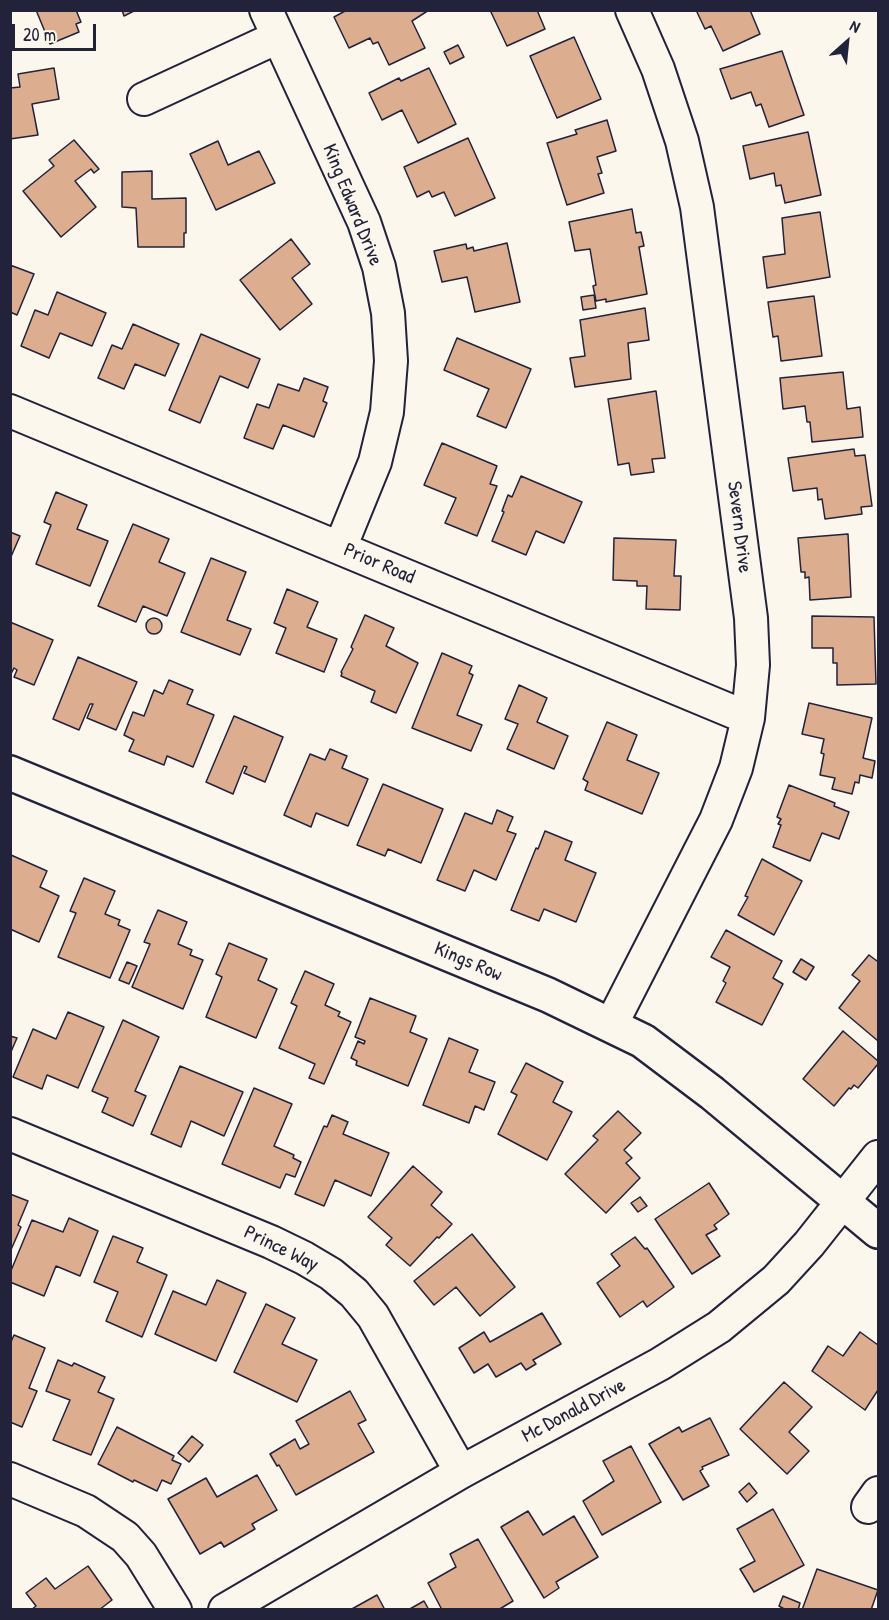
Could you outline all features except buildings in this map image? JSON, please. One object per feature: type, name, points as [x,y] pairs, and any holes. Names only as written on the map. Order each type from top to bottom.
[{"type":"main road","name":"Kings Row","points":[[10,773],[548,995],[643,1041],[879,1231]]},
{"type":"street","name":"Severn Drive","points":[[611,1025],[716,820],[736,768],[748,718],[753,665],[751,618],[697,207],[675,120],[658,69],[632,10]]},
{"type":"street","points":[[144,99],[272,24]]},
{"type":"street","name":"King Edward Drive","points":[[272,24],[364,222],[379,267],[388,313],[391,361],[387,412],[375,462],[340,548]]},
{"type":"street","name":"Prior Road","points":[[10,411],[748,718]]},
{"type":"street","name":"Prince Way","points":[[10,1134],[271,1242],[331,1274],[354,1293],[373,1316],[461,1472]]},
{"type":"street","name":"Mc Donald Drive","points":[[225,1610],[461,1472],[641,1375],[719,1327],[776,1280],[879,1157]]},
{"type":"street","points":[[10,1479],[86,1511],[125,1537],[141,1555],[175,1610]]}]
